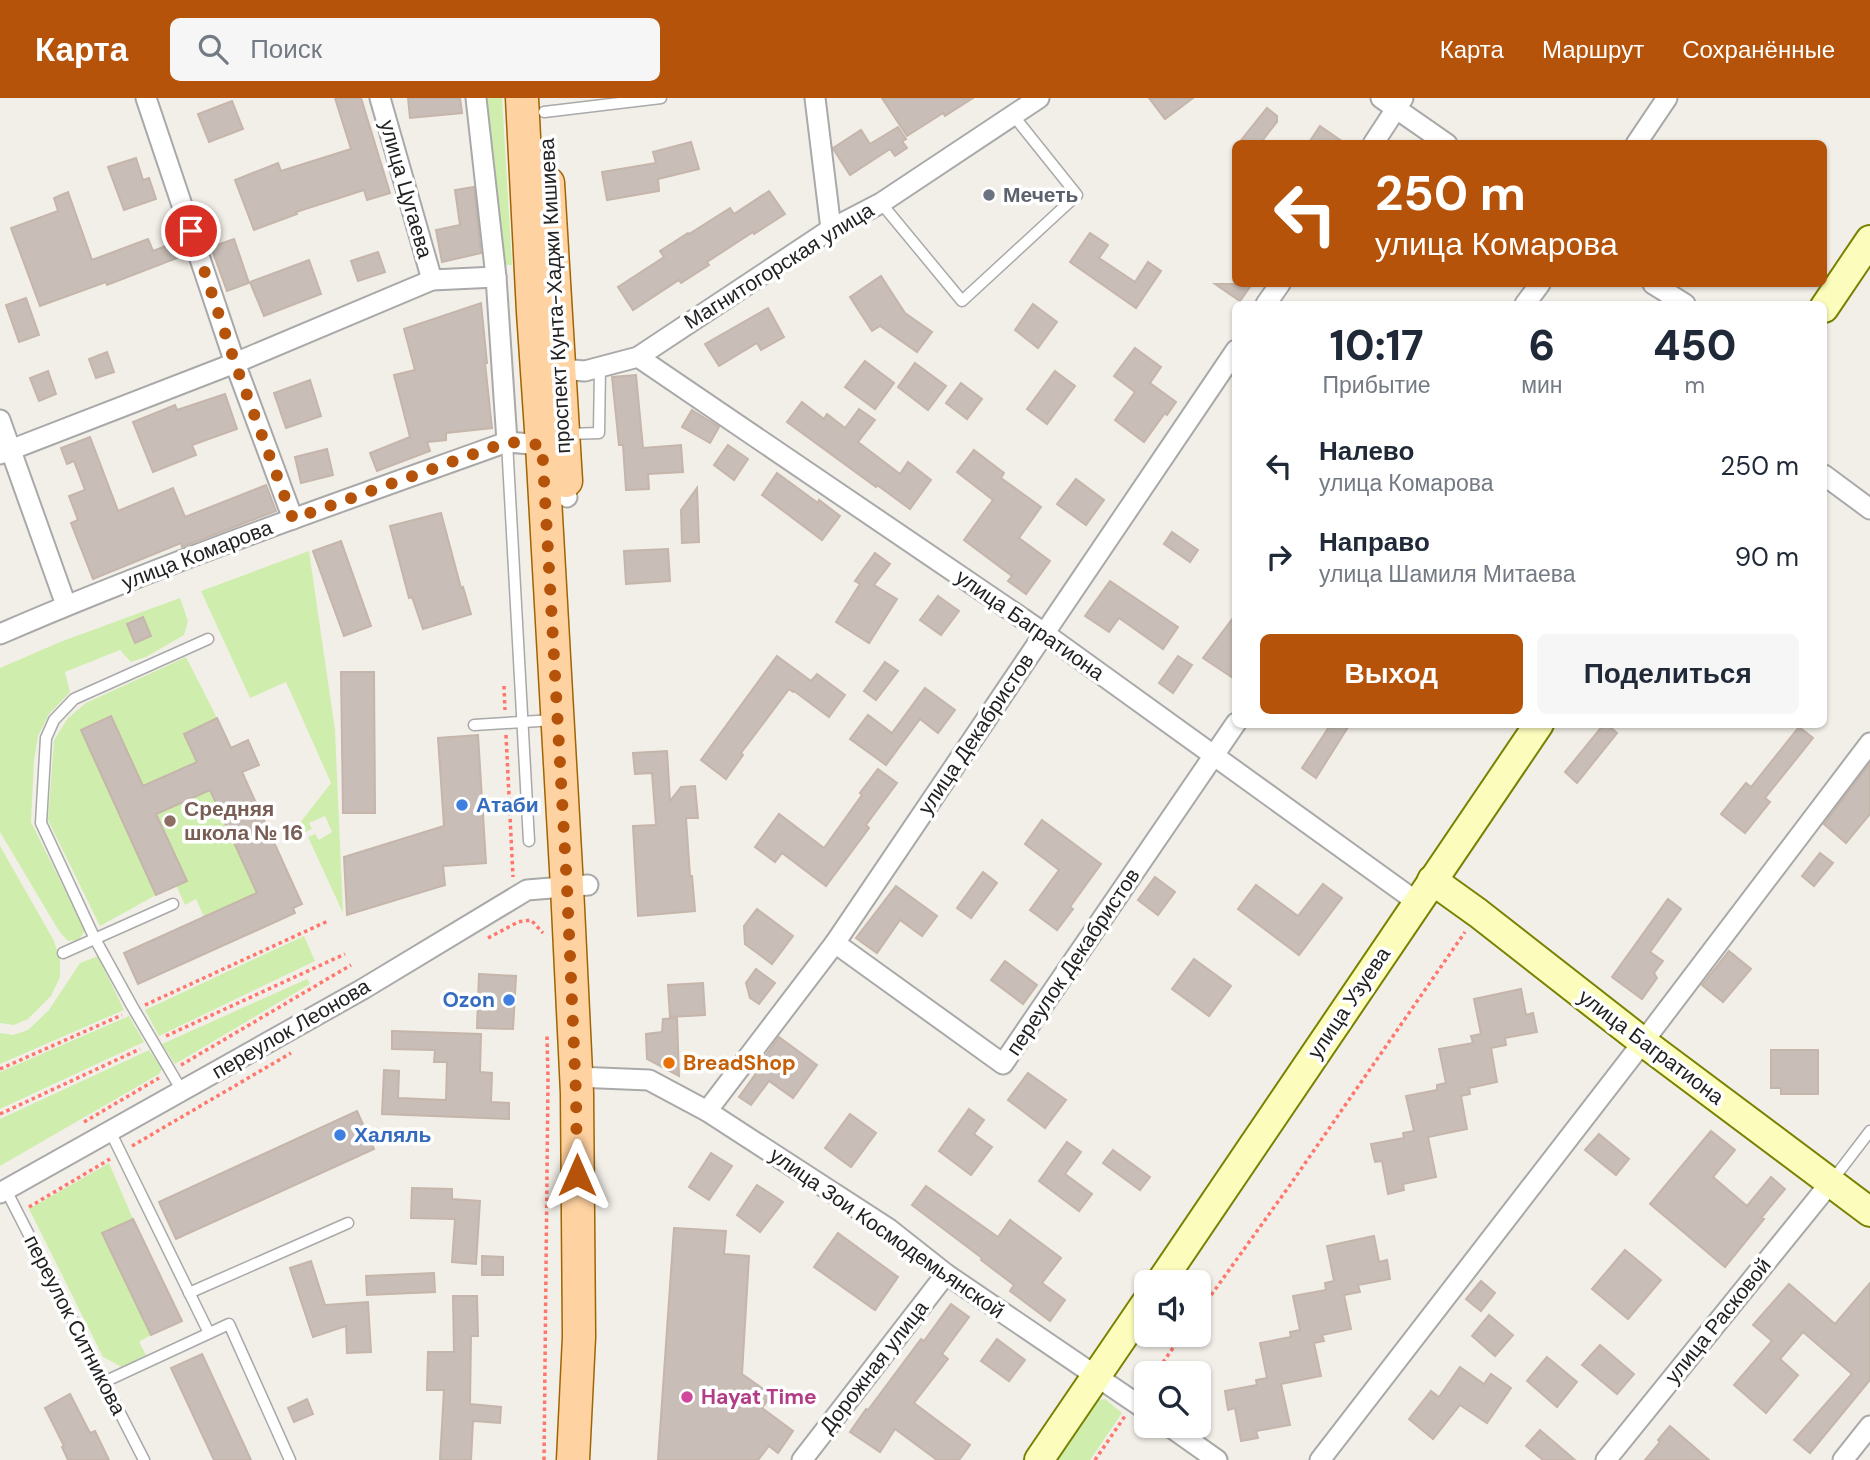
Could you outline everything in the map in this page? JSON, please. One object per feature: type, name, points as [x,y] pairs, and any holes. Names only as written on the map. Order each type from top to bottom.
[{"type":"main road","name":"проспект Кунта-Хаджи Кишиева","points":[[536,103],[533,312],[553,440],[567,497],[577,886],[596,1385],[592,1460]]},
{"type":"main road","name":"проспект Кунта-Хаджи Кишиева","points":[[536,103],[560,369],[553,440],[557,720],[577,886]]},
{"type":"main road","points":[[1827,304],[1870,240]]},
{"type":"main road","name":"улица Узуева","points":[[1169,1270],[1536,728]]},
{"type":"main road","name":"улица Багратиона","points":[[1425,891],[1478,913],[1643,1042],[1870,1212]]},
{"type":"main road","name":"проспект Кунта-Хаджи Кишиева","points":[[573,1460],[586,1077]]},
{"type":"main road","points":[[1039,1460],[1134,1321]]},
{"type":"street","points":[[146,98],[235,363],[293,519]]},
{"type":"street","name":"улица Цугаева","points":[[380,98],[432,280]]},
{"type":"street","points":[[476,98],[496,277],[507,442]]},
{"type":"street","points":[[815,98],[831,229]]},
{"type":"street","name":"Магнитогорская улица","points":[[560,369],[585,371],[638,357],[831,229],[881,202],[1039,98]]},
{"type":"street","points":[[1639,140],[1667,98]]},
{"type":"street","points":[[1375,140],[1393,102],[1442,140]]},
{"type":"street","points":[[5,452],[235,363],[432,280],[496,277]]},
{"type":"street","points":[[1658,287],[1680,301]]},
{"type":"street","points":[[533,312],[560,369]]},
{"type":"street","name":"улица Декабристов","points":[[706,1111],[835,943],[1232,356]]},
{"type":"street","name":"улица Багратиона","points":[[638,357],[1044,633],[1213,755],[1425,891]]},
{"type":"street","points":[[0,420],[5,452],[66,605]]},
{"type":"street","name":"улица Комарова","points":[[0,634],[66,605],[293,519],[507,442],[553,440]]},
{"type":"street","points":[[1827,477],[1870,509]]},
{"type":"street","name":"переулок Декабристов","points":[[835,943],[1003,1064],[1232,728]]},
{"type":"street","points":[[1320,1460],[1870,743]]},
{"type":"street","name":"переулок Леонова","points":[[3,1192],[363,989],[527,890],[577,886]]},
{"type":"street","name":"улица Зои Космодемьянской","points":[[586,1077],[649,1080],[706,1111],[889,1228],[946,1274],[1134,1401]]},
{"type":"street","name":"улица Расковой","points":[[1606,1460],[1831,1182]]},
{"type":"street","name":"Дорожная улица","points":[[802,1460],[946,1274]]},
{"type":"street","points":[[1843,1460],[1870,1426]]},
{"type":"street","points":[[1186,1438],[1217,1460]]},
{"type":"lane","points":[[536,103],[661,98]]},
{"type":"lane","points":[[881,202],[962,301],[1077,195],[1013,115]]},
{"type":"lane","points":[[553,440],[600,433],[600,367]]},
{"type":"lane","points":[[507,442],[529,841]]},
{"type":"lane","points":[[182,1091],[95,939],[41,823],[46,738],[54,720],[74,699],[208,639]]},
{"type":"lane","points":[[474,725],[557,720]]},
{"type":"lane","points":[[63,953],[173,904]]},
{"type":"lane","points":[[110,1131],[209,1333]]},
{"type":"lane","points":[[1831,1182],[1870,1131]]},
{"type":"lane","name":"переулок Ситникова","points":[[3,1192],[18,1213],[144,1460]]},
{"type":"lane","points":[[189,1293],[348,1223]]},
{"type":"lane","points":[[104,1382],[229,1324],[290,1460]]},
{"type":"path","points":[[1211,1295],[1478,913]]},
{"type":"path","points":[[483,941],[518,922],[531,920],[543,932],[544,945]]},
{"type":"path","points":[[0,1069],[328,921]]},
{"type":"path","points":[[0,1114],[345,954]]},
{"type":"path","points":[[544,1460],[547,1026]]},
{"type":"path","points":[[18,1213],[296,1050]]},
{"type":"path","points":[[1095,1460],[1134,1414]]},
{"type":"green space","points":[[487,98],[502,98],[512,265],[499,265]]},
{"type":"green space","points":[[309,551],[335,730],[343,913],[308,837],[315,834],[319,840],[332,832],[325,816],[309,823],[312,829],[305,832],[300,823],[331,783],[286,682],[250,698],[201,591]]},
{"type":"green space","points":[[180,598],[188,621],[184,635],[146,657],[131,662],[120,650],[65,672],[70,692],[49,714],[38,736],[31,822],[85,930],[79,940],[68,941],[59,931],[0,832],[0,668],[60,642]]},
{"type":"green space","points":[[186,657],[217,718],[184,734],[197,762],[143,786],[111,716],[81,730],[156,895],[100,926],[48,820],[54,740],[68,718],[86,703]]},
{"type":"green space","points":[[210,790],[257,893],[204,917],[196,899],[185,905],[176,885],[186,880],[156,814]]},
{"type":"green space","points":[[0,846],[53,939],[60,958],[60,977],[51,996],[28,1019],[14,1025],[0,1023]]},
{"type":"green space","points":[[304,936],[315,961],[159,1036],[145,1010]]},
{"type":"green space","points":[[98,956],[124,1010],[0,1064],[0,1033],[13,1035],[28,1030],[49,1010],[80,963]]},
{"type":"green space","points":[[307,979],[310,984],[175,1064],[162,1044]]},
{"type":"green space","points":[[129,1016],[144,1042],[0,1109],[0,1072]]},
{"type":"green space","points":[[149,1050],[162,1069],[159,1074],[0,1166],[0,1119]]},
{"type":"green space","points":[[109,1163],[133,1219],[102,1234],[151,1335],[139,1342],[146,1355],[122,1367],[103,1357],[29,1209]]},
{"type":"green space","points":[[1105,1399],[1122,1413],[1090,1460],[1047,1460],[1086,1402]]},
{"type":"building","points":[[335,98],[361,98],[390,193],[367,200],[364,190],[296,212],[297,214],[254,230],[235,180],[278,163],[281,171],[351,149]]},
{"type":"building","points":[[408,98],[460,98],[462,113],[410,118]]},
{"type":"building","points":[[882,98],[973,98],[907,136]]},
{"type":"building","points":[[1149,98],[1193,98],[1165,119]]},
{"type":"building","points":[[232,101],[243,129],[209,142],[198,114]]},
{"type":"building","points":[[1267,108],[1277,116],[1277,122],[1263,140],[1241,140]]},
{"type":"building","points":[[1320,126],[1340,140],[1311,140]]},
{"type":"building","points":[[898,127],[906,139],[902,141],[907,148],[895,156],[890,149],[850,175],[833,148],[861,130],[870,144]]},
{"type":"building","points":[[691,142],[699,169],[658,179],[659,191],[607,200],[602,172],[656,163],[653,152]]},
{"type":"building","points":[[136,158],[143,180],[149,178],[156,199],[124,210],[108,167]]},
{"type":"building","points":[[474,187],[481,253],[442,262],[436,230],[460,225],[455,190]]},
{"type":"building","points":[[769,191],[785,214],[707,262],[709,265],[681,283],[679,280],[633,310],[618,287],[664,257],[660,251],[688,233],[730,208],[734,214]]},
{"type":"building","points":[[68,192],[92,260],[148,239],[153,251],[171,244],[177,258],[107,285],[106,282],[40,306],[11,228],[58,211],[54,198]]},
{"type":"building","points":[[1090,233],[1108,245],[1099,258],[1135,282],[1148,262],[1161,271],[1136,308],[1070,262]]},
{"type":"building","points":[[234,239],[249,283],[227,291],[211,247]]},
{"type":"building","points":[[378,252],[385,272],[358,281],[351,261]]},
{"type":"building","points":[[309,260],[321,294],[264,316],[250,282]]},
{"type":"building","points":[[881,276],[905,313],[932,332],[917,352],[880,326],[872,331],[850,297]]},
{"type":"building","points":[[1215,284],[1250,287],[1240,301]]},
{"type":"building","points":[[26,298],[39,335],[19,342],[6,305]]},
{"type":"building","points":[[481,303],[492,428],[446,433],[446,440],[427,442],[430,451],[377,471],[370,453],[410,437],[394,375],[415,370],[404,329]]},
{"type":"building","points":[[1033,304],[1057,322],[1038,348],[1015,330]]},
{"type":"building","points":[[768,308],[784,337],[761,350],[757,343],[719,366],[705,344]]},
{"type":"building","points":[[1135,348],[1161,367],[1150,383],[1176,402],[1144,442],[1115,420],[1135,392],[1114,376]]},
{"type":"building","points":[[107,352],[114,372],[96,378],[89,359]]},
{"type":"building","points":[[865,361],[894,383],[875,409],[845,387]]},
{"type":"building","points":[[915,363],[946,386],[928,410],[898,387]]},
{"type":"building","points":[[48,371],[56,394],[39,401],[30,378]]},
{"type":"building","points":[[1055,371],[1075,386],[1047,424],[1027,409]]},
{"type":"building","points":[[636,375],[643,448],[681,445],[683,472],[648,474],[649,489],[626,490],[623,445],[619,445],[612,377]]},
{"type":"building","points":[[310,380],[321,416],[286,428],[274,393]]},
{"type":"building","points":[[961,383],[982,399],[967,419],[946,403]]},
{"type":"building","points":[[225,394],[237,429],[192,445],[196,455],[153,472],[133,422],[175,405],[177,410]]},
{"type":"building","points":[[802,402],[824,419],[827,414],[845,428],[859,409],[875,420],[858,442],[900,474],[908,462],[931,480],[910,509],[787,422]]},
{"type":"building","points":[[692,410],[719,427],[710,443],[682,427]]},
{"type":"building","points":[[90,437],[118,511],[173,488],[185,517],[266,485],[276,511],[182,547],[181,543],[93,579],[71,523],[78,520],[69,496],[85,490],[74,461],[67,464],[61,448]]},
{"type":"building","points":[[728,445],[748,459],[734,480],[714,465]]},
{"type":"building","points":[[327,449],[333,475],[301,483],[295,457]]},
{"type":"building","points":[[974,450],[1004,473],[1001,478],[1041,507],[1019,538],[1050,561],[1026,594],[1008,581],[1012,576],[964,540],[993,500],[957,472]]},
{"type":"building","points":[[777,473],[840,516],[822,540],[762,495]]},
{"type":"building","points":[[1076,479],[1104,500],[1086,525],[1057,504]]},
{"type":"building","points":[[697,488],[699,542],[682,543],[681,510]]},
{"type":"building","points":[[441,513],[461,588],[463,587],[471,614],[423,629],[412,597],[409,598],[390,526]]},
{"type":"building","points":[[1172,532],[1198,550],[1190,562],[1164,544]]},
{"type":"building","points":[[341,541],[371,626],[344,636],[313,551]]},
{"type":"building","points":[[668,549],[670,581],[626,584],[624,551]]},
{"type":"building","points":[[875,553],[890,564],[874,585],[897,599],[869,643],[836,622],[860,584],[855,581]]},
{"type":"building","points":[[1110,581],[1178,627],[1163,649],[1119,618],[1109,632],[1085,616]]},
{"type":"building","points":[[938,596],[959,611],[941,635],[920,620]]},
{"type":"building","points":[[143,617],[151,636],[135,643],[127,624]]},
{"type":"building","points":[[1232,619],[1232,677],[1203,658]]},
{"type":"building","points":[[777,656],[811,681],[817,674],[845,695],[829,717],[789,689],[741,753],[743,755],[726,779],[701,760]]},
{"type":"building","points":[[1178,656],[1192,665],[1173,693],[1159,683]]},
{"type":"building","points":[[885,662],[898,671],[876,700],[864,691]]},
{"type":"building","points":[[341,672],[374,672],[375,813],[343,813]]},
{"type":"building","points":[[925,688],[955,710],[938,733],[920,719],[886,765],[850,739],[868,715],[892,733]]},
{"type":"building","points":[[111,716],[143,786],[197,762],[184,734],[217,718],[231,748],[248,740],[259,765],[242,772],[302,904],[293,908],[295,913],[138,984],[124,953],[257,893],[210,790],[156,814],[187,881],[156,895],[81,730]]},
{"type":"building","points":[[1328,728],[1347,728],[1316,778],[1302,768]]},
{"type":"building","points":[[1601,728],[1611,728],[1617,733],[1577,783],[1565,772]]},
{"type":"building","points":[[1798,728],[1813,738],[1765,798],[1770,802],[1745,833],[1721,814],[1746,783],[1751,787]]},
{"type":"building","points":[[478,735],[486,863],[443,866],[445,885],[347,915],[344,857],[444,826],[438,738]]},
{"type":"building","points":[[667,751],[670,801],[681,787],[695,786],[698,818],[686,818],[695,911],[638,916],[633,826],[656,825],[652,773],[635,774],[633,753]]},
{"type":"building","points":[[1870,763],[1870,814],[1846,843],[1824,824]]},
{"type":"building","points":[[878,769],[897,783],[866,825],[869,828],[826,886],[782,853],[775,862],[755,847],[779,814],[824,848]]},
{"type":"building","points":[[1042,820],[1101,864],[1057,930],[1030,910],[1059,870],[1025,844]]},
{"type":"building","points":[[1820,853],[1833,863],[1814,886],[1802,876]]},
{"type":"building","points":[[983,872],[997,883],[971,918],[957,908]]},
{"type":"building","points":[[1155,877],[1175,892],[1158,915],[1138,900]]},
{"type":"building","points":[[1323,884],[1342,898],[1299,955],[1238,909],[1256,885],[1298,916]]},
{"type":"building","points":[[896,886],[937,916],[922,936],[900,920],[877,953],[856,938]]},
{"type":"building","points":[[1668,899],[1681,909],[1650,952],[1663,961],[1654,973],[1657,978],[1642,999],[1612,977]]},
{"type":"building","points":[[757,909],[793,936],[772,964],[745,944],[744,926]]},
{"type":"building","points":[[1729,951],[1751,969],[1723,1002],[1702,985]]},
{"type":"building","points":[[1194,959],[1231,986],[1209,1016],[1172,989]]},
{"type":"building","points":[[1005,961],[1037,985],[1023,1004],[991,980]]},
{"type":"building","points":[[756,969],[775,983],[759,1004],[750,998],[746,983]]},
{"type":"building","points":[[479,974],[516,976],[513,1029],[477,1028]]},
{"type":"building","points":[[703,983],[705,1015],[670,1017],[668,985]]},
{"type":"building","points":[[1521,989],[1526,1015],[1533,1013],[1537,1032],[1505,1038],[1506,1045],[1491,1048],[1497,1082],[1469,1088],[1470,1094],[1461,1096],[1467,1129],[1428,1137],[1436,1177],[1403,1184],[1404,1190],[1388,1194],[1382,1161],[1375,1162],[1371,1144],[1404,1138],[1403,1133],[1414,1131],[1406,1096],[1437,1090],[1437,1085],[1446,1083],[1439,1049],[1473,1043],[1471,1036],[1481,1034],[1474,999]]},
{"type":"building","points":[[677,1018],[679,1076],[647,1059],[646,1034],[662,1032],[663,1019]]},
{"type":"building","points":[[392,1031],[481,1034],[480,1072],[492,1073],[491,1102],[509,1103],[509,1119],[382,1114],[384,1070],[399,1071],[398,1098],[446,1100],[447,1062],[434,1062],[435,1050],[392,1049]]},
{"type":"building","points":[[779,1037],[817,1065],[793,1098],[769,1081],[751,1105],[739,1097]]},
{"type":"building","points":[[1771,1050],[1818,1050],[1818,1094],[1781,1094],[1781,1088],[1771,1088]]},
{"type":"building","points":[[1028,1073],[1066,1100],[1045,1128],[1008,1100]]},
{"type":"building","points":[[969,1109],[984,1120],[974,1134],[992,1147],[971,1175],[939,1151]]},
{"type":"building","points":[[357,1111],[374,1149],[176,1239],[159,1202]]},
{"type":"building","points":[[850,1114],[876,1133],[851,1167],[825,1148]]},
{"type":"building","points":[[1711,1131],[1735,1150],[1713,1177],[1747,1206],[1771,1177],[1785,1189],[1725,1267],[1650,1204]]},
{"type":"building","points":[[1599,1134],[1629,1159],[1616,1175],[1585,1150]]},
{"type":"building","points":[[1067,1142],[1081,1152],[1065,1174],[1092,1194],[1079,1211],[1039,1181]]},
{"type":"building","points":[[1113,1150],[1150,1177],[1140,1190],[1103,1163]]},
{"type":"building","points":[[711,1153],[732,1166],[709,1200],[689,1187]]},
{"type":"building","points":[[757,1185],[783,1202],[760,1232],[737,1215]]},
{"type":"building","points":[[926,1186],[998,1237],[1010,1220],[1061,1258],[1042,1283],[1065,1300],[1050,1321],[1010,1291],[1014,1285],[981,1260],[982,1258],[912,1205]]},
{"type":"building","points":[[412,1188],[452,1189],[452,1199],[480,1201],[476,1264],[452,1262],[455,1219],[411,1218]]},
{"type":"building","points":[[133,1219],[182,1321],[151,1335],[102,1233]]},
{"type":"building","points":[[674,1228],[726,1231],[724,1254],[749,1256],[742,1374],[772,1395],[762,1408],[793,1431],[778,1453],[769,1446],[758,1460],[658,1460]]},
{"type":"building","points":[[838,1233],[898,1277],[875,1310],[814,1267]]},
{"type":"building","points":[[1374,1236],[1379,1262],[1387,1260],[1390,1279],[1358,1285],[1360,1292],[1344,1295],[1351,1329],[1322,1335],[1324,1341],[1314,1343],[1321,1376],[1281,1384],[1290,1425],[1256,1431],[1258,1438],[1241,1441],[1235,1408],[1228,1410],[1225,1391],[1257,1385],[1256,1380],[1267,1378],[1260,1343],[1291,1337],[1290,1332],[1300,1330],[1293,1296],[1326,1290],[1325,1283],[1334,1281],[1327,1246]]},
{"type":"building","points":[[1625,1250],[1661,1280],[1628,1319],[1592,1289]]},
{"type":"building","points":[[482,1256],[503,1257],[503,1275],[482,1275]]},
{"type":"building","points":[[311,1261],[325,1305],[368,1302],[371,1352],[347,1353],[346,1326],[313,1337],[290,1268]]},
{"type":"building","points":[[434,1273],[435,1292],[367,1295],[366,1276]]},
{"type":"building","points":[[1481,1281],[1495,1293],[1481,1311],[1466,1299]]},
{"type":"building","points":[[1870,1283],[1870,1380],[1810,1453],[1794,1440],[1852,1374],[1803,1332],[1780,1359],[1798,1375],[1766,1413],[1734,1385],[1772,1341],[1753,1325],[1789,1284],[1835,1324]]},
{"type":"building","points":[[453,1296],[477,1296],[478,1336],[471,1336],[470,1404],[501,1407],[500,1423],[473,1421],[471,1460],[440,1460],[444,1390],[427,1390],[428,1352],[454,1352]]},
{"type":"building","points":[[951,1304],[969,1317],[942,1354],[948,1359],[914,1403],[970,1445],[959,1460],[937,1460],[895,1429],[880,1452],[850,1432]]},
{"type":"building","points":[[1489,1315],[1513,1335],[1495,1356],[1472,1336]]},
{"type":"building","points":[[997,1339],[1025,1360],[1009,1381],[981,1361]]},
{"type":"building","points":[[1600,1345],[1634,1374],[1617,1394],[1582,1365]]},
{"type":"building","points":[[202,1354],[251,1460],[214,1460],[171,1368]]},
{"type":"building","points":[[1547,1357],[1577,1382],[1557,1407],[1527,1381]]},
{"type":"building","points":[[1460,1367],[1484,1384],[1491,1374],[1511,1388],[1487,1423],[1460,1405],[1433,1439],[1409,1419],[1431,1391],[1439,1397]]},
{"type":"building","points":[[70,1394],[90,1433],[95,1431],[109,1460],[68,1460],[45,1408]]},
{"type":"building","points":[[307,1399],[313,1414],[294,1422],[288,1408]]},
{"type":"building","points":[[1670,1426],[1709,1460],[1645,1460]]},
{"type":"building","points":[[1540,1430],[1575,1460],[1543,1460],[1526,1446]]},
{"type":"place","name":"Мечеть","points":[[989,195]]},
{"type":"place","name":"Атаби","points":[[462,805]]},
{"type":"place","name":"Средняя школа № 16","points":[[170,821]]},
{"type":"place","name":"Ozon","points":[[509,1000]]},
{"type":"place","name":"BreadShop","points":[[669,1063]]},
{"type":"place","name":"Халяль","points":[[340,1135]]},
{"type":"place","name":"Hayat Time","points":[[687,1397]]},
{"type":"route","points":[[191,231],[235,363],[293,519],[507,442],[542,445],[567,887],[577,1175]]}]
